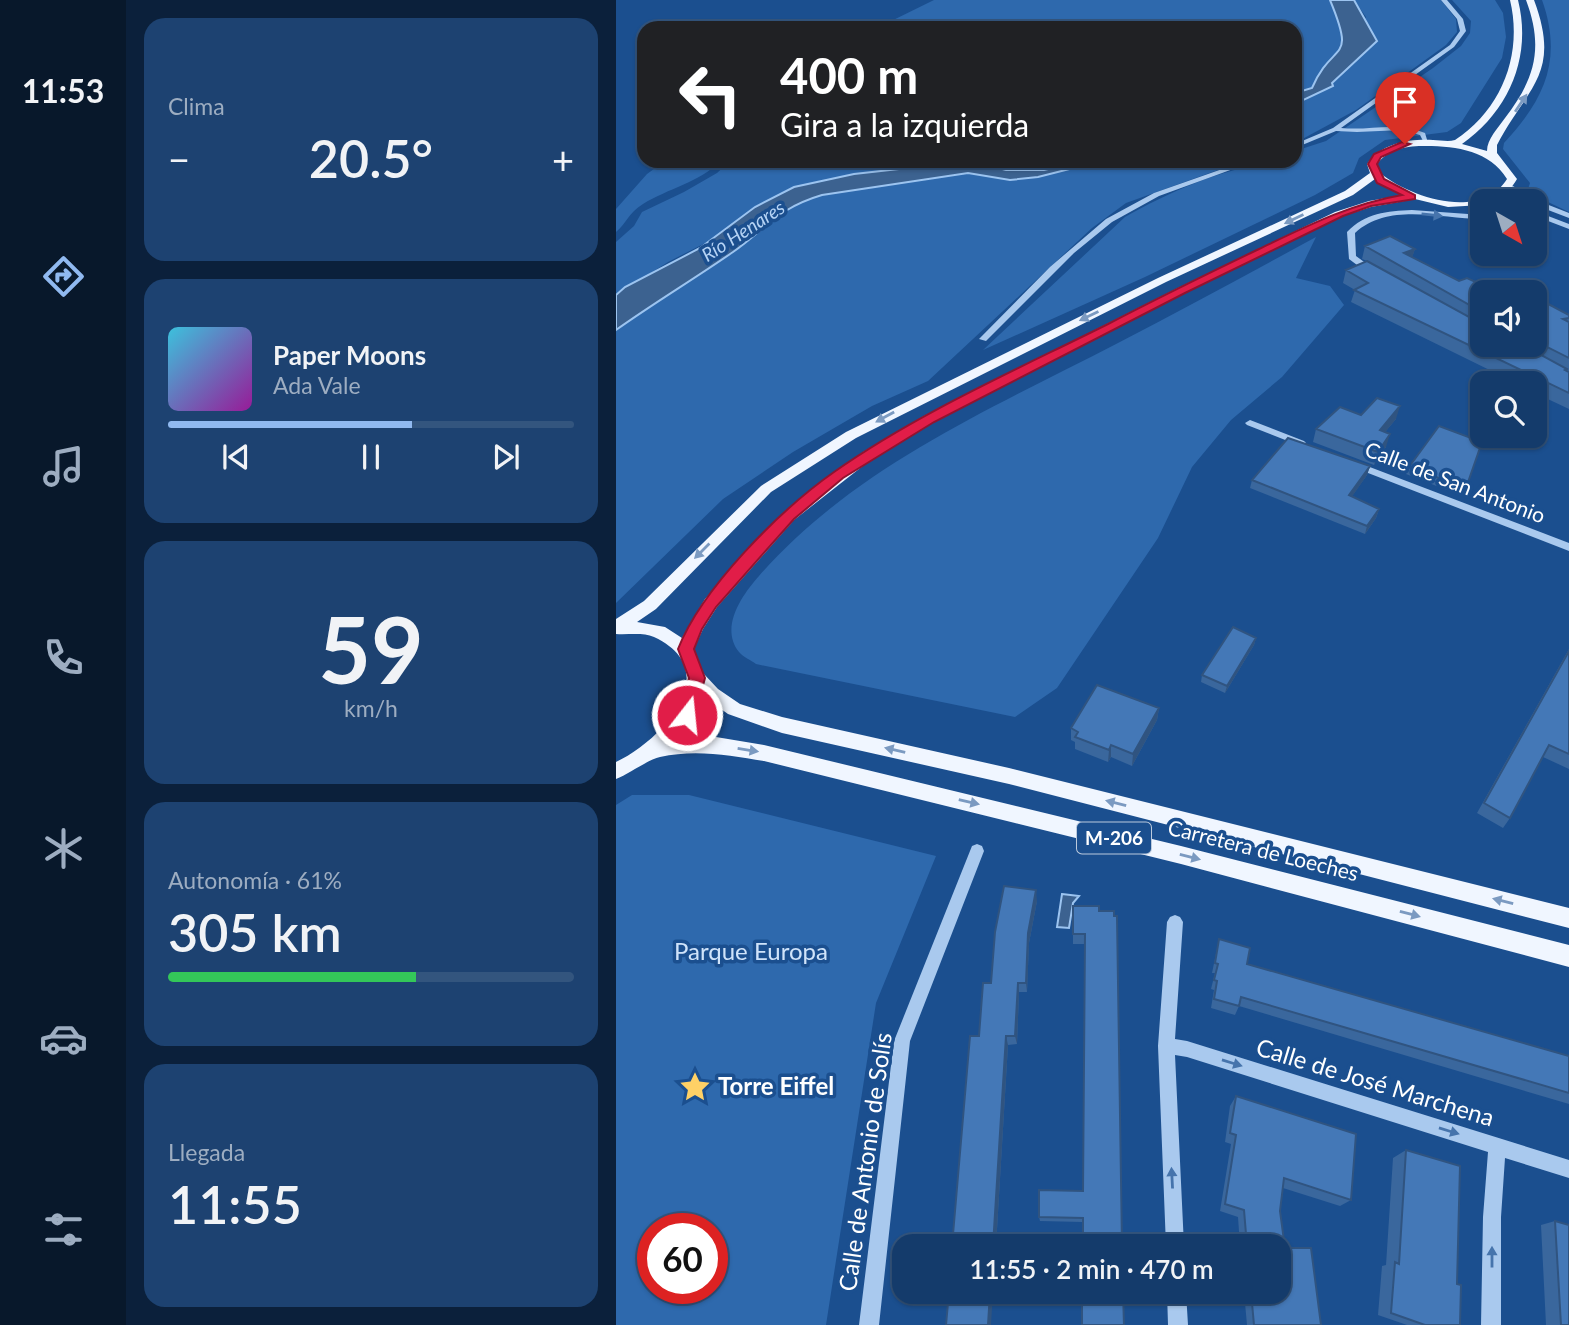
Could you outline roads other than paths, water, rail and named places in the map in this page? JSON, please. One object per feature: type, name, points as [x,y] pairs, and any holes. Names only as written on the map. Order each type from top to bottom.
[{"type":"main road","points":[[1453,145],[1471,133],[1511,81],[1519,61],[1521,36],[1514,0]]},
{"type":"main road","points":[[1510,188],[1512,179],[1508,169],[1492,153],[1492,145],[1529,90],[1539,64],[1538,29],[1530,0]]},
{"type":"main road","points":[[1470,202],[1452,203],[1412,197],[1388,187],[1375,174],[1372,164],[1377,155],[1397,146],[1426,142],[1453,145],[1497,160]]},
{"type":"main road","points":[[616,628],[650,605],[766,489],[851,435],[1150,286],[1349,193],[1375,174]]},
{"type":"main road","points":[[616,628],[656,631],[686,649],[695,627],[711,603],[789,516],[867,455],[929,419],[1182,290],[1339,214],[1370,204],[1412,197]]},
{"type":"main road","name":"M-206","points":[[616,771],[656,749],[687,715],[697,678],[686,649]]},
{"type":"main road","name":"Carretera de Loeches","points":[[697,678],[712,694],[734,709],[782,725],[1009,775],[1569,918]]},
{"type":"main road","name":"Carretera de Loeches","points":[[656,749],[716,745],[764,753],[995,808],[1569,956]]},
{"type":"street","points":[[1302,143],[1335,129],[1452,46],[1463,32],[1460,19],[1444,0]]},
{"type":"street","points":[[1335,129],[1356,132],[1412,130],[1423,134],[1426,142]]},
{"type":"street","points":[[983,338],[1087,239],[1126,209],[1234,168]]},
{"type":"street","points":[[1547,207],[1569,216]]},
{"type":"street","points":[[1381,277],[1358,264],[1352,257],[1351,232],[1360,221],[1391,213],[1470,216]]},
{"type":"street","points":[[1547,218],[1569,227]]},
{"type":"street","points":[[1250,423],[1314,448]]},
{"type":"street","name":"Calle de San Antonio","points":[[1339,458],[1569,547]]},
{"type":"street","name":"Calle de Antonio de Solís","points":[[869,1325],[902,1041],[977,851]]},
{"type":"street","points":[[1174,1234],[1166,1046],[1175,922]]},
{"type":"street","name":"Calle de José Marchena","points":[[1166,1046],[1187,1049],[1569,1169]]},
{"type":"street","points":[[1491,1325],[1492,1217],[1497,1146]]},
{"type":"street","points":[[1177,1304],[1178,1325]]},
{"type":"water","points":[[1330,0],[1354,0],[1377,41],[1332,83],[1333,86],[1302,101],[1302,91],[1312,88],[1327,63],[1339,50],[1342,34]]},
{"type":"water","name":"Río Henares","points":[[908,168],[1073,168],[1038,177],[1010,180],[968,173],[822,195],[807,200],[784,212],[733,252],[616,330],[616,295],[625,287],[700,248],[755,207],[794,187],[854,174]]},
{"type":"water","points":[[1062,894],[1079,896],[1073,903],[1069,928],[1057,927]]},
{"type":"place","name":"Torre Eiffel","points":[[695,1087]]},
{"type":"park label","name":"Parque Europa","points":[[751,952]]}]
